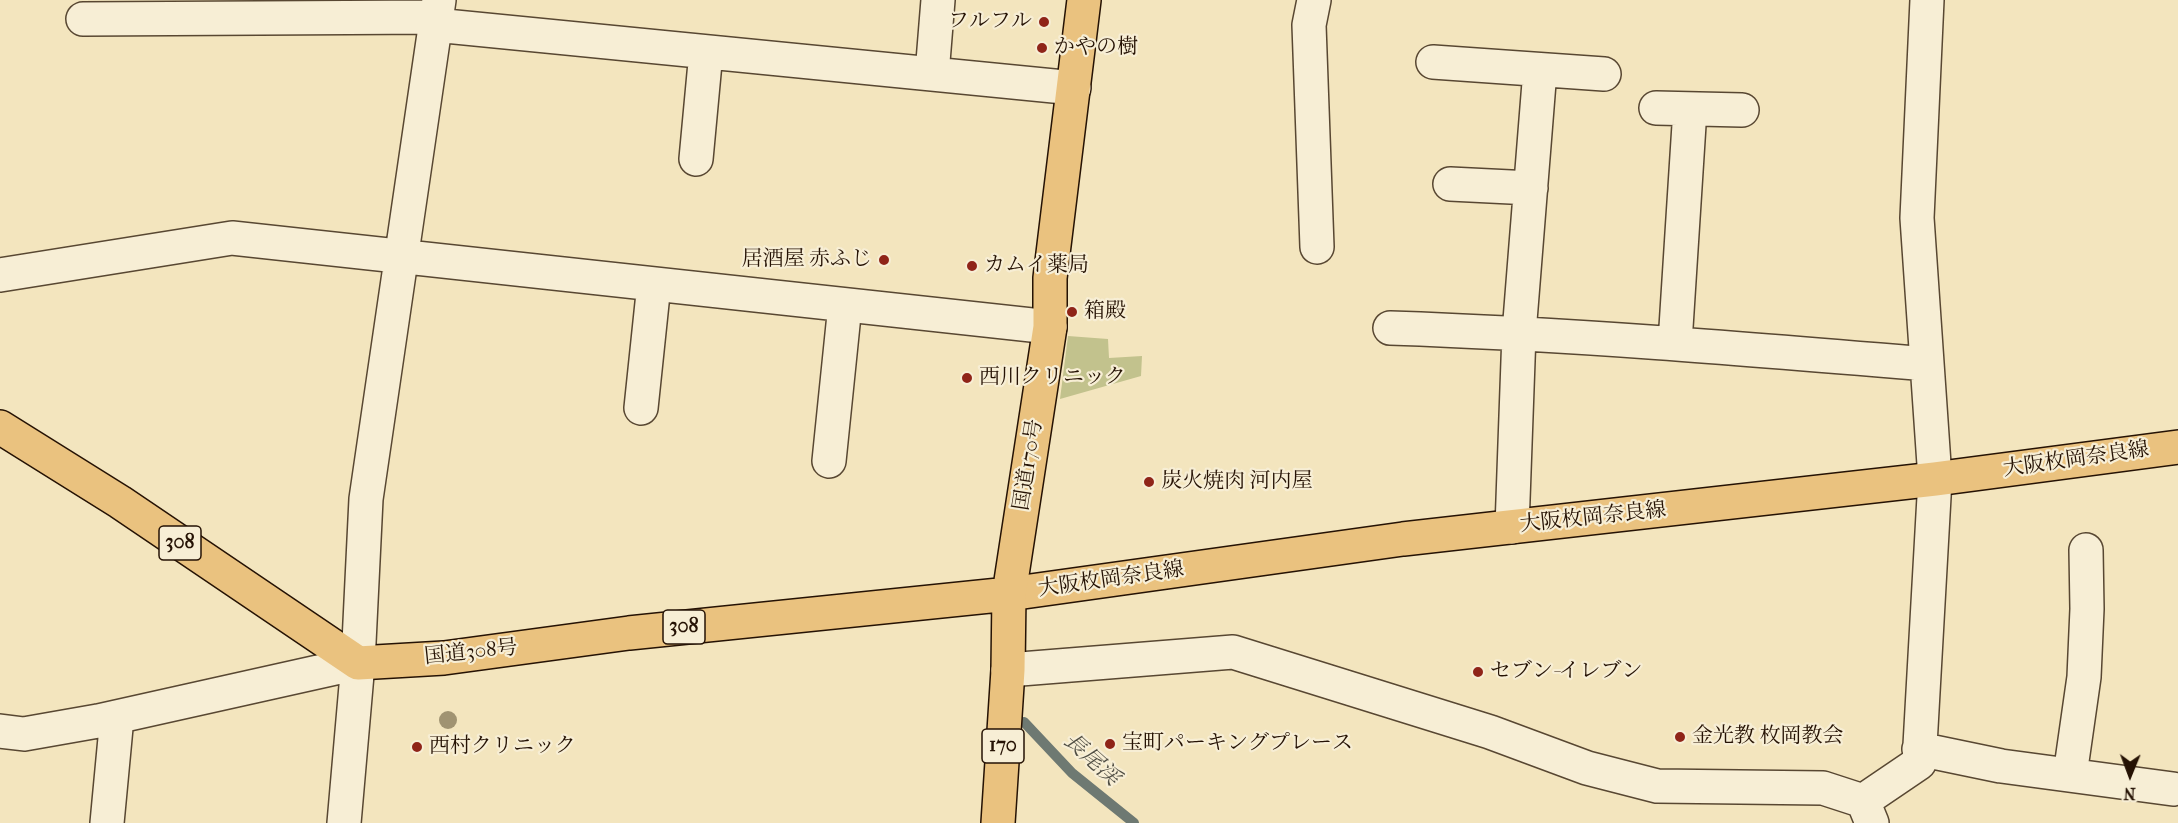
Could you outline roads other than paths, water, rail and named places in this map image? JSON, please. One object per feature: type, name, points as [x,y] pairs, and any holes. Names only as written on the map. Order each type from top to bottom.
[{"type":"main road","name":"国道170号","points":[[998,823],[1008,670],[1009,594],[1050,327],[1050,278],[1084,0]]},
{"type":"main road","name":"308","points":[[0,427],[120,502],[358,663]]},
{"type":"main road","name":"大阪枚岡奈良線","points":[[1009,594],[1403,539],[1935,479],[2178,447]]},
{"type":"main road","name":"国道308号","points":[[358,663],[444,658],[630,633],[1009,594]]},
{"type":"street","points":[[932,74],[938,0]]},
{"type":"street","points":[[1314,0],[1309,25],[1317,247]]},
{"type":"street","points":[[1008,670],[1233,652],[1490,732],[1587,768],[1657,786],[1823,788],[1868,812],[1919,763],[1935,479],[1917,218],[1927,0]]},
{"type":"street","points":[[83,19],[284,9],[437,14],[706,52],[1074,88]]},
{"type":"street","points":[[344,823],[358,663],[366,499],[437,14]]},
{"type":"street","points":[[696,159],[706,52]]},
{"type":"street","points":[[1433,63],[1604,74]]},
{"type":"street","points":[[1512,527],[1519,333],[1540,70]]},
{"type":"street","points":[[1656,108],[1742,110]]},
{"type":"street","points":[[1675,343],[1690,109]]},
{"type":"street","points":[[1450,184],[1531,188]]},
{"type":"street","points":[[0,275],[232,238],[1050,327]]},
{"type":"street","points":[[641,408],[654,284]]},
{"type":"street","points":[[829,461],[845,305]]},
{"type":"street","points":[[1390,328],[1675,343],[1927,364]]},
{"type":"street","points":[[2070,775],[2084,677],[2087,609],[2086,549]]},
{"type":"street","points":[[0,731],[24,734],[117,717],[358,663]]},
{"type":"street","points":[[107,823],[117,717]]},
{"type":"street","points":[[1919,749],[2001,766],[2173,789]]},
{"type":"waterway","name":"長尾渓","points":[[1024,722],[1072,773],[1134,823]]},
{"type":"place","name":"フルフル","points":[[1044,22]]},
{"type":"place","name":"かやの樹","points":[[1042,48]]},
{"type":"place","name":"居酒屋 赤ふじ","points":[[884,260]]},
{"type":"place","name":"カムイ薬局","points":[[972,266]]},
{"type":"place","name":"箱殿","points":[[1072,312]]},
{"type":"place","name":"西川クリニック","points":[[967,378]]},
{"type":"place","name":"炭火焼肉 河内屋","points":[[1149,482]]},
{"type":"place","name":"セブン-イレブン","points":[[1478,672]]},
{"type":"place","name":"金光教 枚岡教会","points":[[1680,737]]},
{"type":"place","name":"宝町パーキングプレース","points":[[1110,744]]},
{"type":"place","name":"西村クリニック","points":[[417,747]]}]
